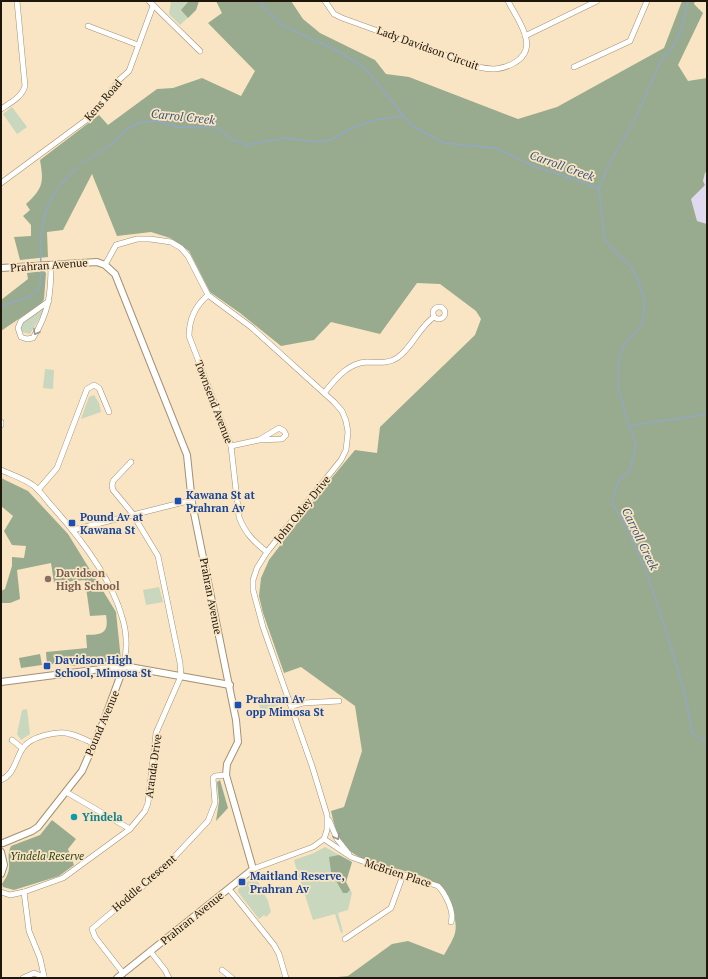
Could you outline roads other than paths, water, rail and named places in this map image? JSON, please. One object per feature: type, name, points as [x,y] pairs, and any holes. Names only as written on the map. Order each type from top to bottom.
[{"type":"street","points":[[1,109],[17,98],[24,91],[25,86],[17,1]]},
{"type":"street","points":[[148,1],[200,51]]},
{"type":"street","name":"Lady Davidson Circuit","points":[[325,1],[334,14],[342,18],[478,67],[491,70],[503,68],[522,58],[526,53],[528,45],[526,36]]},
{"type":"street","points":[[508,1],[526,36],[597,1]]},
{"type":"street","points":[[574,67],[630,41],[647,1]]},
{"type":"street","name":"Kens Road","points":[[1,183],[93,115],[119,80],[129,71],[153,6]]},
{"type":"street","points":[[88,26],[138,45]]},
{"type":"street","name":"John Oxley Drive","points":[[105,265],[116,245],[123,242],[150,239],[171,242],[181,248],[188,256],[208,295],[252,327],[342,411],[346,421],[348,432],[346,450],[341,460],[267,552],[257,568],[253,580],[253,590],[263,627],[292,706],[327,815],[328,824],[324,839]]},
{"type":"street","name":"Prahran Avenue","points":[[1,268],[87,261],[105,265],[115,274],[187,454],[192,500],[230,685],[238,737],[237,745],[227,764],[226,775]]},
{"type":"street","points":[[49,301],[21,321],[18,328],[21,337],[27,339],[33,338],[48,308],[49,301],[51,264]]},
{"type":"street","name":"Townsend Avenue","points":[[208,295],[194,310],[189,323],[189,336],[231,446],[239,517],[243,528],[253,541],[267,552]]},
{"type":"street","points":[[324,394],[338,376],[351,366],[365,362],[384,363],[398,357],[434,317]]},
{"type":"street","points":[[38,490],[58,468],[87,389],[90,386],[99,388],[109,412]]},
{"type":"street","points":[[231,446],[259,440],[282,439],[285,438],[285,433],[280,428],[259,440]]},
{"type":"street","points":[[131,462],[127,469],[113,482],[112,486],[113,490],[133,515],[159,560],[181,676]]},
{"type":"street","name":"Pound Avenue","points":[[1,470],[26,482],[38,490],[73,530],[98,567],[117,600],[124,627],[126,654],[124,666],[116,690],[82,771],[38,827],[1,846]]},
{"type":"street","points":[[73,530],[192,500]]},
{"type":"street","points":[[1,682],[124,666],[230,685]]},
{"type":"street","name":"Aranda Drive","points":[[1,892],[10,895],[24,892],[63,878],[130,829],[145,812],[148,803],[156,734],[181,676]]},
{"type":"street","points":[[292,706],[304,703],[340,701]]},
{"type":"street","points":[[1,780],[11,774],[22,748],[30,740],[36,737],[70,733],[93,743]]},
{"type":"street","points":[[12,740],[22,748]]},
{"type":"street","points":[[226,775],[252,869],[313,848],[324,839]]},
{"type":"street","name":"Hoddle Crescent","points":[[123,973],[95,937],[92,929],[163,869],[208,822],[215,803],[213,778],[215,776],[226,775]]},
{"type":"street","points":[[66,792],[130,829]]},
{"type":"street","points":[[327,815],[337,839],[350,857]]},
{"type":"street","name":"McBrien Place","points":[[324,839],[350,857],[434,884],[442,889],[451,911],[452,922]]},
{"type":"street","points":[[1,846],[4,865],[1,874]]},
{"type":"street","name":"Prahran Avenue","points":[[117,978],[252,869]]},
{"type":"street","points":[[345,939],[391,908],[403,875]]},
{"type":"street","points":[[229,888],[274,946],[279,954],[286,978]]},
{"type":"street","points":[[24,892],[29,931],[40,958],[45,977]]},
{"type":"street","points":[[150,951],[165,970],[169,978]]},
{"type":"street","points":[[222,970],[232,978]]},
{"type":"street","points":[[23,978],[34,973],[45,977]]},
{"type":"waterway","name":"Carroll Creek","points":[[258,1],[282,25],[338,51],[364,67],[411,125],[443,143],[496,148],[533,166],[583,182],[599,189],[605,241],[629,265],[637,277],[645,301],[642,325],[625,343],[619,357],[618,386],[626,417],[636,444],[630,470],[618,482],[612,503],[630,534],[650,584],[682,684],[692,733],[707,743]]},
{"type":"waterway","points":[[599,189],[607,168],[634,121],[662,59],[671,50],[681,31],[688,1]]},
{"type":"waterway","name":"Carrol Creek","points":[[83,163],[117,140],[127,129],[141,122],[158,121],[177,127],[218,128],[231,139],[247,145],[285,138],[318,142],[331,140],[352,128],[375,120],[404,116]]},
{"type":"waterway","name":"Carrol Creek","points":[[41,264],[41,235],[46,210],[51,198],[58,188],[78,167]]},
{"type":"waterway","name":"Carrol Creek","points":[[1,306],[29,297],[40,287],[41,268]]},
{"type":"waterway","points":[[629,426],[707,414]]},
{"type":"place","name":"Kawana St at Prahran Av","points":[[178,501]]},
{"type":"place","name":"Pound Av at Kawana St","points":[[72,523]]},
{"type":"place","name":"Davidson High School","points":[[48,579]]},
{"type":"place","name":"Davidson High School, Mimosa St","points":[[47,666]]},
{"type":"place","name":"Prahran Av opp Mimosa St","points":[[238,705]]},
{"type":"place","name":"Yindela","points":[[74,817]]},
{"type":"place","name":"Maitland Reserve, Prahran Av","points":[[242,882]]},
{"type":"park label","name":"Yindela Reserve","points":[[47,856]]}]
